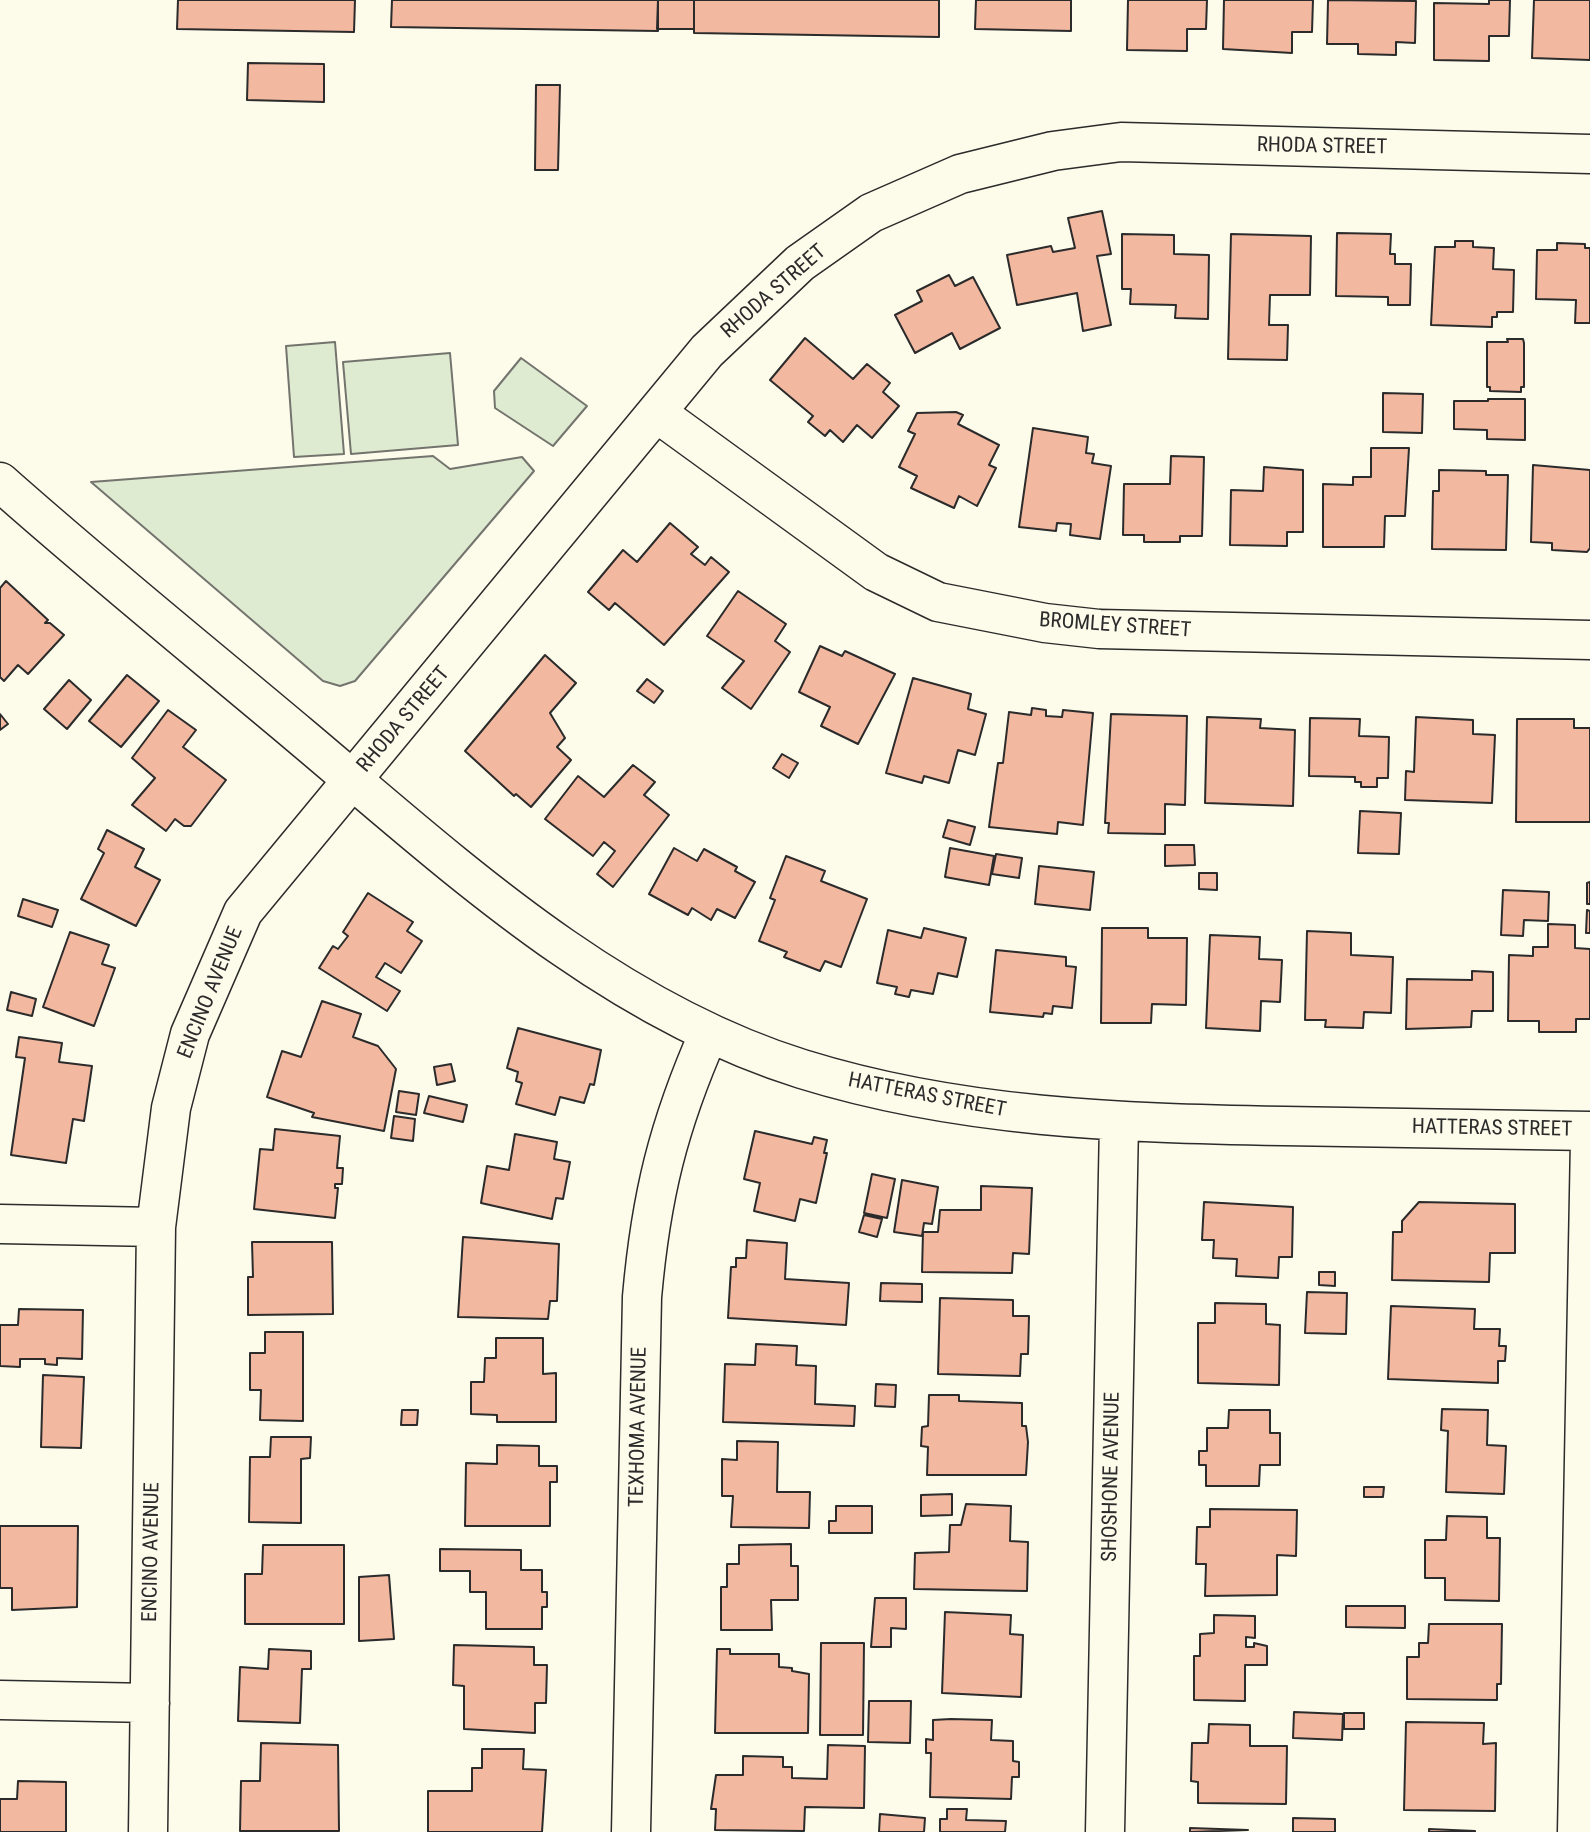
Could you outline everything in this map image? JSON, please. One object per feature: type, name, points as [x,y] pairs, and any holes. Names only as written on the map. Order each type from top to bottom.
[{"type":"street","name":"RHODA STREET","points":[[353,781],[707,351],[800,263],[871,213],[960,174],[1053,151],[1121,142],[1590,154]]},
{"type":"street","name":"BROMLEY STREET","points":[[657,413],[876,572],[938,601],[1045,623],[1099,629],[1590,640]]},
{"type":"street","points":[[0,482],[353,781]]},
{"type":"street","name":"HATTERAS STREET","points":[[353,781],[554,944],[709,1033],[801,1068],[886,1091],[1009,1113],[1119,1123],[1590,1130]]},
{"type":"street","name":"ENCINO AVENUE","points":[[148,1832],[156,1227],[171,1108],[190,1034],[216,968],[243,912],[353,781]]},
{"type":"street","name":"TEXHOMA AVENUE","points":[[631,1832],[642,1297],[648,1231],[658,1171],[687,1084],[709,1033]]},
{"type":"street","name":"SHOSHONE AVENUE","points":[[1105,1832],[1119,1123]]},
{"type":"street","points":[[1577,1832],[1590,1140]]},
{"type":"street","points":[[0,1224],[156,1227]]},
{"type":"street","points":[[0,1700],[150,1703]]},
{"type":"green space","points":[[335,342],[344,454],[294,457],[286,346]]},
{"type":"green space","points":[[450,353],[458,445],[351,454],[343,362]]},
{"type":"green space","points":[[521,358],[587,406],[553,446],[495,408],[494,391]]},
{"type":"green space","points":[[433,456],[450,469],[522,457],[534,471],[355,681],[340,686],[323,681],[91,482]]},
{"type":"building","points":[[178,0],[355,0],[354,32],[177,29]]},
{"type":"building","points":[[392,0],[658,0],[658,31],[391,27]]},
{"type":"building","points":[[658,0],[694,0],[694,29],[657,29]]},
{"type":"building","points":[[694,0],[939,0],[939,37],[694,33]]},
{"type":"building","points":[[976,0],[1071,0],[1071,31],[975,29]]},
{"type":"building","points":[[1128,0],[1207,0],[1206,29],[1187,29],[1187,51],[1127,50]]},
{"type":"building","points":[[1224,0],[1313,0],[1312,32],[1292,32],[1292,53],[1223,49]]},
{"type":"building","points":[[1328,0],[1416,1],[1415,43],[1396,42],[1396,55],[1358,54],[1358,44],[1327,44]]},
{"type":"building","points":[[1489,0],[1510,0],[1509,36],[1489,36],[1489,61],[1434,60],[1434,3],[1489,4]]},
{"type":"building","points":[[1534,0],[1590,0],[1590,60],[1532,58]]},
{"type":"building","points":[[248,63],[324,64],[324,102],[247,100]]},
{"type":"building","points":[[536,85],[560,85],[558,170],[535,170]]},
{"type":"building","points":[[1102,211],[1111,254],[1097,256],[1111,325],[1083,331],[1077,293],[1017,305],[1007,255],[1051,246],[1053,252],[1075,248],[1068,218]]},
{"type":"building","points":[[1337,233],[1391,234],[1390,254],[1395,254],[1395,264],[1411,264],[1410,305],[1388,305],[1388,297],[1336,296]]},
{"type":"building","points":[[1122,234],[1174,235],[1174,254],[1209,255],[1208,319],[1175,318],[1176,305],[1130,304],[1131,289],[1122,289]]},
{"type":"building","points":[[1231,234],[1311,236],[1310,295],[1270,295],[1269,325],[1288,325],[1287,360],[1228,359]]},
{"type":"building","points":[[1455,241],[1473,241],[1473,247],[1494,248],[1493,269],[1514,270],[1513,312],[1497,312],[1497,317],[1492,317],[1492,327],[1431,325],[1435,247],[1455,247]]},
{"type":"building","points":[[1557,243],[1585,244],[1585,248],[1590,248],[1590,323],[1575,323],[1576,300],[1536,299],[1537,250],[1557,250]]},
{"type":"building","points":[[949,275],[955,286],[973,277],[1000,328],[960,349],[952,333],[915,353],[895,315],[922,301],[917,291]]},
{"type":"building","points":[[805,338],[853,379],[867,364],[890,383],[883,392],[899,406],[872,438],[857,425],[843,442],[830,430],[825,436],[808,422],[813,416],[770,380]]},
{"type":"building","points":[[1507,339],[1523,339],[1524,387],[1521,387],[1521,392],[1490,391],[1490,387],[1487,387],[1487,342],[1508,342]]},
{"type":"building","points":[[1383,393],[1423,394],[1422,433],[1383,432]]},
{"type":"building","points":[[1525,399],[1525,440],[1487,439],[1487,430],[1454,429],[1454,401]]},
{"type":"building","points":[[956,412],[963,415],[958,424],[999,445],[989,465],[996,468],[977,506],[959,496],[954,508],[911,488],[917,476],[899,467],[915,434],[908,431],[917,413]]},
{"type":"building","points":[[1033,428],[1088,437],[1086,453],[1094,454],[1092,463],[1111,466],[1100,539],[1070,535],[1071,524],[1057,523],[1056,531],[1019,527]]},
{"type":"building","points":[[1371,448],[1409,448],[1405,516],[1385,516],[1384,547],[1323,547],[1323,484],[1353,485],[1353,477],[1371,477]]},
{"type":"building","points":[[1171,456],[1204,457],[1202,536],[1180,536],[1180,542],[1144,542],[1144,535],[1123,535],[1124,484],[1170,484]]},
{"type":"building","points":[[1533,465],[1590,470],[1590,548],[1587,552],[1552,550],[1552,543],[1531,542]]},
{"type":"building","points":[[1264,467],[1303,470],[1303,532],[1287,532],[1287,546],[1230,545],[1231,490],[1263,491]]},
{"type":"building","points":[[1439,470],[1486,471],[1486,475],[1508,475],[1506,550],[1432,549],[1433,491],[1439,491]]},
{"type":"building","points":[[670,523],[698,547],[691,554],[705,565],[711,557],[729,572],[664,645],[615,603],[609,610],[588,592],[623,550],[637,562]]},
{"type":"building","points":[[6,581],[48,620],[45,623],[50,623],[64,635],[28,674],[18,665],[4,681],[0,677],[0,588]]},
{"type":"building","points":[[738,591],[786,624],[775,641],[790,652],[751,709],[722,688],[744,661],[707,636]]},
{"type":"building","points":[[820,646],[842,656],[845,651],[895,674],[858,744],[821,726],[830,707],[799,692]]},
{"type":"building","points":[[545,655],[576,683],[550,713],[565,738],[557,747],[571,760],[531,807],[516,794],[514,796],[465,751]]},
{"type":"building","points":[[127,675],[159,701],[121,747],[89,721]]},
{"type":"building","points":[[913,678],[971,694],[968,709],[986,714],[975,755],[958,750],[949,783],[924,776],[922,783],[886,773]]},
{"type":"building","points":[[647,679],[663,691],[654,703],[637,691]]},
{"type":"building","points":[[69,680],[91,700],[67,729],[44,709]]},
{"type":"building","points":[[1032,708],[1046,710],[1046,716],[1062,717],[1063,710],[1093,713],[1083,825],[1058,822],[1057,834],[989,827],[998,763],[1003,763],[1009,712],[1031,715]]},
{"type":"building","points":[[168,710],[196,730],[183,747],[226,780],[191,826],[184,826],[175,819],[166,831],[132,805],[155,778],[132,758]]},
{"type":"building","points":[[0,714],[8,724],[0,730]]},
{"type":"building","points":[[1111,714],[1187,716],[1185,805],[1165,804],[1165,834],[1108,833],[1109,823],[1105,823]]},
{"type":"building","points":[[1207,717],[1261,719],[1260,728],[1295,730],[1293,806],[1205,803]]},
{"type":"building","points":[[1416,717],[1473,720],[1473,734],[1495,735],[1492,803],[1405,800],[1406,771],[1414,772]]},
{"type":"building","points":[[1310,718],[1360,719],[1359,736],[1389,737],[1388,778],[1377,778],[1377,787],[1361,787],[1361,782],[1355,782],[1355,777],[1309,776]]},
{"type":"building","points":[[1517,719],[1574,719],[1574,728],[1590,728],[1590,822],[1516,822]]},
{"type":"building","points":[[782,754],[798,763],[789,778],[773,768]]},
{"type":"building","points":[[633,765],[655,782],[644,795],[669,815],[613,887],[597,874],[615,851],[604,842],[593,856],[545,819],[578,776],[604,797]]},
{"type":"building","points":[[1360,811],[1401,813],[1399,854],[1358,853]]},
{"type":"building","points":[[948,820],[975,827],[970,845],[943,837]]},
{"type":"building","points":[[107,830],[144,849],[135,867],[160,880],[136,926],[81,899],[104,853],[98,849]]},
{"type":"building","points":[[1165,845],[1194,845],[1195,865],[1165,866]]},
{"type":"building","points":[[674,848],[697,861],[704,849],[737,867],[735,871],[755,882],[735,918],[717,909],[711,920],[692,908],[688,915],[649,894]]},
{"type":"building","points":[[950,848],[994,856],[989,885],[945,877]]},
{"type":"building","points":[[996,854],[1022,858],[1019,878],[992,874]]},
{"type":"building","points":[[786,856],[825,871],[821,881],[867,899],[841,967],[825,961],[820,971],[784,957],[787,952],[759,941],[775,900],[770,898]]},
{"type":"building","points":[[1039,866],[1094,872],[1090,910],[1035,904]]},
{"type":"building","points":[[1199,873],[1217,873],[1217,890],[1199,889]]},
{"type":"building","points":[[1590,882],[1590,904],[1587,904],[1587,883]]},
{"type":"building","points":[[1503,890],[1549,892],[1548,921],[1524,920],[1523,936],[1501,935]]},
{"type":"building","points":[[368,893],[413,922],[407,931],[422,941],[401,973],[385,963],[376,977],[400,991],[387,1011],[319,968],[333,946],[338,949],[348,936],[343,932]]},
{"type":"building","points":[[23,899],[58,910],[52,927],[18,916]]},
{"type":"building","points":[[1587,910],[1590,911],[1590,933],[1586,933]]},
{"type":"building","points":[[1548,924],[1575,925],[1575,948],[1590,949],[1590,1019],[1576,1019],[1576,1032],[1539,1032],[1539,1021],[1508,1021],[1509,955],[1533,956],[1533,947],[1548,947]]},
{"type":"building","points":[[924,928],[966,938],[957,977],[938,973],[933,994],[911,990],[909,997],[895,994],[897,987],[877,983],[888,930],[921,938]]},
{"type":"building","points":[[1102,928],[1148,928],[1148,938],[1187,938],[1186,1005],[1152,1004],[1151,1023],[1101,1023]]},
{"type":"building","points":[[1307,931],[1351,933],[1351,955],[1393,957],[1391,1013],[1364,1012],[1363,1028],[1325,1027],[1326,1020],[1305,1020]]},
{"type":"building","points":[[70,932],[109,945],[102,964],[115,968],[94,1026],[43,1007]]},
{"type":"building","points":[[1210,935],[1260,937],[1259,959],[1282,960],[1280,1002],[1261,1001],[1260,1031],[1206,1028]]},
{"type":"building","points":[[996,950],[1066,957],[1066,966],[1076,967],[1072,1008],[1053,1006],[1052,1014],[1044,1013],[1043,1017],[990,1012]]},
{"type":"building","points":[[1472,971],[1493,972],[1493,1011],[1472,1011],[1471,1027],[1406,1029],[1407,979],[1472,980]]},
{"type":"building","points":[[11,992],[36,999],[32,1016],[7,1010]]},
{"type":"building","points":[[322,1001],[361,1014],[353,1037],[378,1046],[396,1069],[384,1131],[312,1117],[314,1113],[267,1097],[282,1051],[301,1057]]},
{"type":"building","points":[[518,1028],[601,1050],[594,1085],[590,1084],[584,1103],[560,1097],[555,1115],[516,1104],[522,1083],[516,1081],[518,1072],[507,1068]]},
{"type":"building","points":[[19,1037],[62,1043],[59,1062],[92,1066],[84,1121],[73,1119],[66,1163],[11,1155],[25,1058],[16,1057]]},
{"type":"building","points":[[451,1064],[455,1081],[437,1085],[434,1067]]},
{"type":"building","points":[[399,1091],[419,1094],[416,1115],[396,1112]]},
{"type":"building","points":[[429,1096],[467,1105],[463,1122],[424,1113]]},
{"type":"building","points":[[394,1116],[415,1119],[413,1141],[391,1138]]},
{"type":"building","points":[[275,1129],[340,1136],[337,1168],[343,1168],[342,1184],[335,1184],[335,1188],[338,1188],[335,1218],[254,1209],[260,1149],[273,1150]]},
{"type":"building","points":[[755,1131],[812,1144],[814,1137],[827,1140],[824,1153],[827,1153],[816,1203],[800,1199],[795,1221],[754,1211],[760,1183],[744,1179]]},
{"type":"building","points":[[515,1134],[557,1142],[554,1159],[570,1162],[563,1199],[556,1198],[552,1219],[481,1203],[487,1166],[509,1170]]},
{"type":"building","points":[[872,1174],[895,1179],[887,1218],[864,1213]]},
{"type":"building","points":[[902,1180],[938,1187],[932,1224],[924,1223],[922,1236],[894,1232]]},
{"type":"building","points":[[981,1186],[1032,1188],[1029,1254],[1013,1253],[1012,1273],[922,1272],[923,1232],[938,1232],[940,1210],[981,1210]]},
{"type":"building","points":[[1204,1202],[1293,1207],[1292,1257],[1279,1257],[1278,1278],[1236,1276],[1237,1259],[1213,1258],[1214,1240],[1202,1240]]},
{"type":"building","points":[[1419,1202],[1515,1204],[1515,1253],[1490,1253],[1489,1282],[1392,1280],[1393,1232],[1402,1232],[1402,1221]]},
{"type":"building","points":[[864,1215],[882,1219],[877,1237],[859,1232]]},
{"type":"building","points":[[463,1237],[559,1244],[557,1301],[550,1301],[548,1319],[458,1317]]},
{"type":"building","points":[[747,1240],[787,1243],[785,1279],[849,1283],[846,1325],[728,1318],[731,1267],[736,1267],[736,1258],[746,1258]]},
{"type":"building","points":[[252,1242],[332,1242],[333,1314],[248,1315],[248,1277],[253,1277]]},
{"type":"building","points":[[1319,1272],[1335,1272],[1335,1286],[1319,1285]]},
{"type":"building","points":[[881,1283],[922,1284],[922,1302],[880,1301]]},
{"type":"building","points":[[1307,1292],[1347,1293],[1346,1334],[1305,1333]]},
{"type":"building","points":[[940,1298],[1013,1300],[1013,1316],[1029,1316],[1028,1354],[1021,1354],[1020,1376],[938,1374]]},
{"type":"building","points":[[1215,1303],[1266,1304],[1266,1324],[1280,1325],[1279,1385],[1198,1383],[1198,1323],[1215,1323]]},
{"type":"building","points":[[1391,1306],[1475,1309],[1474,1329],[1500,1329],[1499,1346],[1506,1346],[1505,1361],[1498,1361],[1498,1383],[1388,1379]]},
{"type":"building","points":[[19,1309],[83,1310],[82,1359],[57,1358],[57,1365],[45,1364],[45,1359],[20,1359],[20,1367],[0,1366],[0,1325],[18,1325]]},
{"type":"building","points":[[265,1332],[303,1332],[303,1421],[260,1420],[261,1390],[250,1390],[250,1353],[265,1353]]},
{"type":"building","points":[[496,1338],[543,1338],[543,1374],[556,1373],[556,1422],[497,1422],[497,1415],[471,1414],[471,1382],[484,1382],[485,1358],[496,1358]]},
{"type":"building","points":[[756,1344],[797,1346],[796,1365],[816,1366],[815,1404],[855,1406],[854,1426],[723,1422],[725,1364],[755,1365]]},
{"type":"building","points":[[43,1375],[84,1377],[81,1448],[41,1447]]},
{"type":"building","points":[[876,1384],[896,1385],[895,1407],[875,1406]]},
{"type":"building","points":[[929,1395],[959,1395],[959,1401],[1022,1403],[1022,1426],[1026,1426],[1028,1442],[1026,1475],[927,1475],[928,1447],[921,1446],[922,1427],[928,1426]]},
{"type":"building","points":[[1442,1409],[1488,1410],[1487,1445],[1506,1446],[1504,1494],[1446,1492],[1448,1431],[1441,1430]]},
{"type":"building","points":[[402,1410],[418,1410],[417,1425],[401,1425]]},
{"type":"building","points":[[1229,1410],[1270,1410],[1270,1433],[1280,1433],[1280,1465],[1260,1465],[1259,1486],[1206,1486],[1206,1465],[1199,1465],[1199,1451],[1207,1451],[1207,1428],[1228,1428]]},
{"type":"building","points":[[271,1437],[311,1437],[310,1458],[301,1459],[301,1523],[249,1522],[250,1457],[270,1457]]},
{"type":"building","points":[[737,1441],[778,1442],[777,1492],[810,1492],[809,1528],[731,1527],[733,1496],[722,1496],[722,1459],[737,1460]]},
{"type":"building","points":[[497,1445],[539,1446],[539,1466],[557,1466],[557,1482],[550,1482],[550,1526],[465,1526],[466,1463],[497,1464]]},
{"type":"building","points":[[1364,1487],[1384,1487],[1383,1497],[1364,1497]]},
{"type":"building","points":[[952,1494],[952,1515],[921,1516],[921,1495]]},
{"type":"building","points":[[966,1504],[1011,1506],[1010,1541],[1028,1542],[1027,1591],[914,1589],[915,1553],[949,1552],[950,1525],[961,1525]]},
{"type":"building","points":[[836,1506],[872,1506],[872,1533],[829,1533],[829,1521],[836,1521]]},
{"type":"building","points":[[1210,1509],[1297,1510],[1296,1556],[1277,1555],[1277,1595],[1205,1596],[1206,1564],[1196,1564],[1197,1527],[1210,1527]]},
{"type":"building","points":[[1447,1516],[1487,1517],[1487,1538],[1500,1538],[1499,1601],[1445,1600],[1445,1578],[1425,1578],[1425,1540],[1446,1540]]},
{"type":"building","points":[[0,1526],[78,1526],[77,1607],[12,1610],[12,1588],[0,1588]]},
{"type":"building","points":[[791,1544],[791,1566],[798,1566],[798,1600],[771,1600],[772,1630],[721,1630],[721,1587],[727,1587],[727,1564],[739,1564],[739,1545]]},
{"type":"building","points":[[263,1545],[344,1545],[344,1624],[245,1624],[245,1574],[262,1574]]},
{"type":"building","points":[[440,1549],[521,1550],[521,1570],[542,1570],[542,1592],[547,1592],[547,1607],[542,1607],[542,1629],[486,1629],[486,1592],[470,1592],[470,1571],[440,1571]]},
{"type":"building","points":[[389,1575],[394,1639],[359,1641],[359,1577]]},
{"type":"building","points":[[875,1598],[906,1598],[906,1629],[891,1628],[891,1647],[871,1647]]},
{"type":"building","points":[[1346,1606],[1405,1606],[1405,1628],[1346,1627]]},
{"type":"building","points":[[945,1612],[1011,1615],[1010,1634],[1023,1635],[1021,1697],[942,1693]]},
{"type":"building","points":[[1214,1615],[1255,1616],[1255,1638],[1246,1637],[1246,1647],[1254,1647],[1254,1643],[1267,1646],[1267,1665],[1245,1665],[1245,1701],[1194,1700],[1194,1656],[1200,1656],[1200,1634],[1214,1633]]},
{"type":"building","points":[[1429,1624],[1502,1624],[1501,1684],[1497,1684],[1497,1700],[1407,1699],[1407,1657],[1419,1657],[1419,1643],[1428,1643]]},
{"type":"building","points":[[821,1643],[864,1643],[863,1735],[820,1735]]},
{"type":"building","points":[[454,1645],[534,1647],[534,1665],[547,1665],[546,1703],[535,1703],[535,1733],[464,1729],[464,1686],[453,1685]]},
{"type":"building","points":[[269,1649],[311,1651],[311,1669],[302,1669],[300,1723],[238,1721],[240,1667],[268,1669]]},
{"type":"building","points":[[717,1649],[730,1649],[730,1654],[779,1654],[779,1667],[809,1674],[808,1733],[715,1733]]},
{"type":"building","points":[[869,1701],[911,1701],[910,1743],[868,1742]]},
{"type":"building","points":[[1294,1712],[1343,1714],[1342,1740],[1293,1738]]},
{"type":"building","points":[[1344,1713],[1364,1713],[1364,1729],[1344,1729]]},
{"type":"building","points":[[933,1720],[992,1720],[991,1740],[1013,1741],[1013,1761],[1019,1762],[1019,1777],[1012,1777],[1011,1799],[930,1797],[931,1753],[926,1753],[926,1739],[933,1740]]},
{"type":"building","points":[[1406,1722],[1484,1723],[1483,1744],[1496,1743],[1495,1811],[1404,1810]]},
{"type":"building","points":[[1209,1724],[1250,1725],[1250,1746],[1287,1746],[1286,1804],[1198,1803],[1198,1782],[1191,1781],[1192,1743],[1208,1743]]},
{"type":"building","points":[[261,1743],[338,1745],[339,1831],[240,1831],[241,1781],[260,1781]]},
{"type":"building","points":[[828,1745],[865,1746],[864,1808],[805,1807],[804,1831],[715,1830],[716,1809],[711,1809],[716,1775],[743,1775],[743,1756],[783,1757],[783,1767],[792,1767],[792,1778],[827,1779]]},
{"type":"building","points":[[482,1749],[524,1749],[523,1769],[546,1770],[542,1832],[428,1832],[428,1791],[472,1791],[472,1768],[482,1768]]},
{"type":"building","points":[[18,1781],[66,1782],[66,1832],[0,1832],[0,1799],[17,1799]]},
{"type":"building","points":[[947,1809],[967,1809],[966,1820],[1006,1821],[1005,1832],[940,1832],[940,1819],[947,1819]]},
{"type":"building","points":[[880,1814],[925,1818],[924,1832],[879,1832]]},
{"type":"building","points":[[1293,1818],[1335,1819],[1335,1832],[1293,1832]]},
{"type":"building","points":[[1190,1828],[1248,1830],[1190,1832]]},
{"type":"building","points":[[1429,1829],[1475,1831],[1475,1832],[1429,1832]]}]
